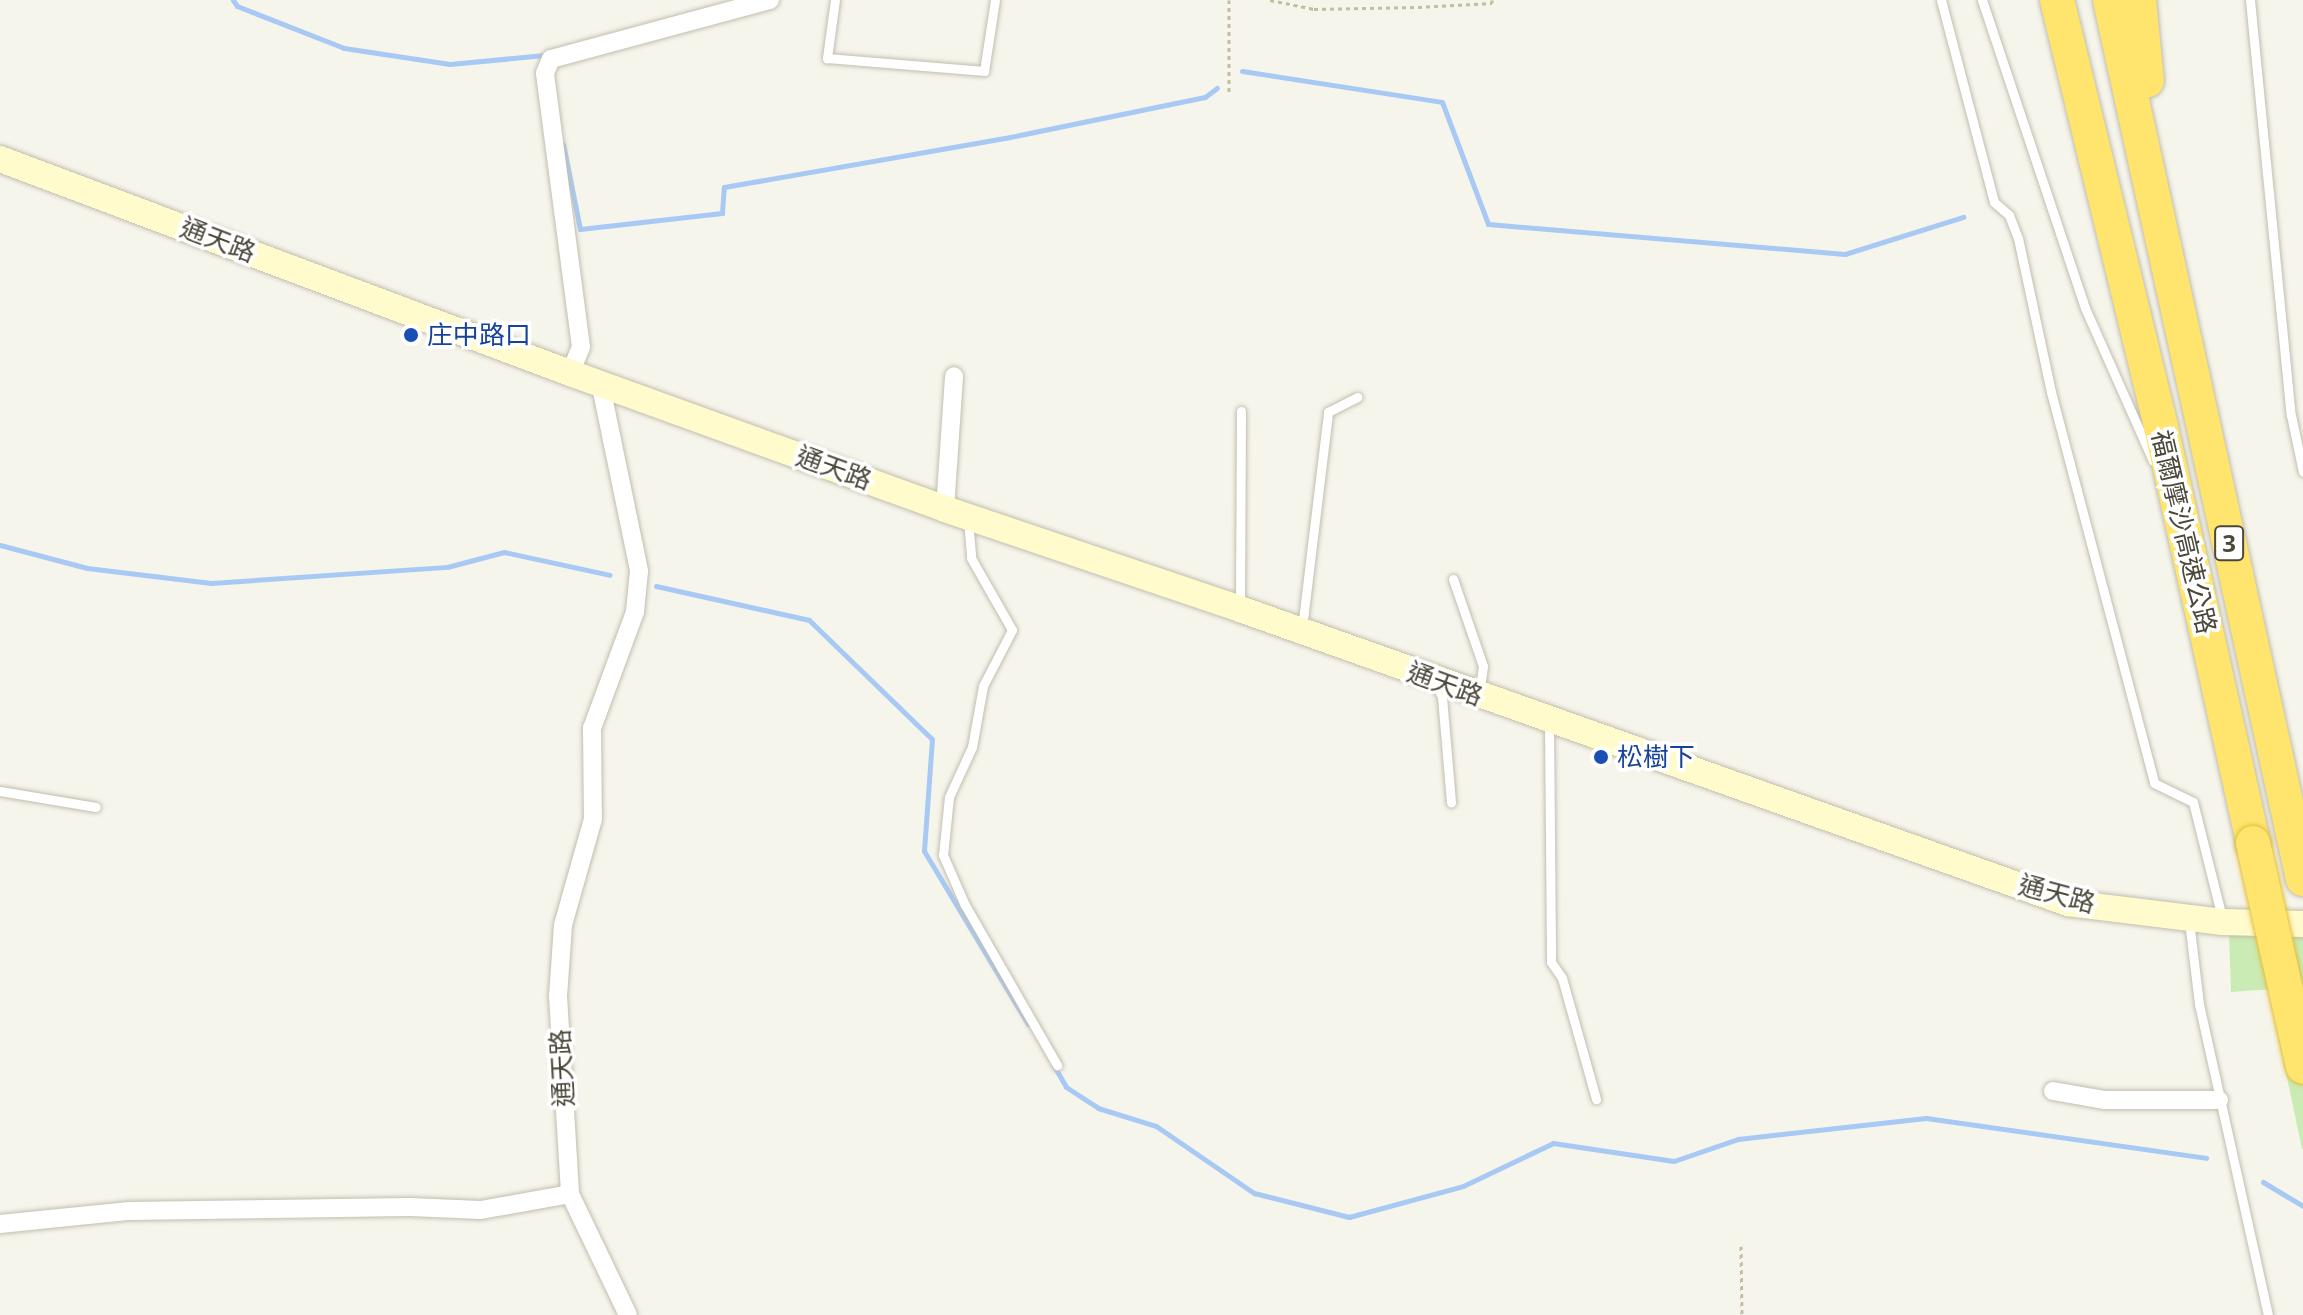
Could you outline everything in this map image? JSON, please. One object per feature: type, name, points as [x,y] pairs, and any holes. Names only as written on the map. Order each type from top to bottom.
[{"type":"highway","points":[[2039,0],[2122,269]]},
{"type":"highway","name":"福爾摩沙高速公路","points":[[2057,0],[2183,529],[2303,1066]]},
{"type":"highway","name":"福爾摩沙高速公路","points":[[2110,0],[2303,879]]},
{"type":"highway","points":[[2139,0],[2164,248]]},
{"type":"street","points":[[570,373],[581,347],[545,73],[551,59],[770,0]]},
{"type":"street","name":"通天路","points":[[0,159],[570,373],[957,513],[1240,609],[1479,697],[2068,903],[2223,922],[2303,924]]},
{"type":"street","points":[[954,376],[957,513]]},
{"type":"street","name":"通天路","points":[[600,382],[639,571],[635,612],[592,728],[593,819],[563,925],[558,996],[570,1194],[628,1315]]},
{"type":"street","points":[[2053,1091],[2105,1100],[2219,1100]]},
{"type":"street","points":[[0,1224],[129,1211],[410,1207],[481,1210],[570,1194]]},
{"type":"lane","points":[[835,0],[827,58],[984,71],[995,0]]},
{"type":"lane","points":[[1941,0],[1994,202],[2009,215],[2018,238],[2051,392],[2154,783],[2193,802],[2223,922]]},
{"type":"lane","points":[[1982,0],[2085,308],[2183,529]]},
{"type":"lane","points":[[2250,0],[2291,415],[2303,472]]},
{"type":"lane","points":[[1302,631],[1328,412],[1357,397]]},
{"type":"lane","points":[[1240,609],[1241,411]]},
{"type":"lane","points":[[957,513],[971,558],[1012,630],[983,686],[972,747],[949,797],[943,855],[965,905],[1057,1065]]},
{"type":"lane","points":[[1453,579],[1483,666],[1479,697]]},
{"type":"lane","points":[[1435,681],[1442,697],[1451,803]]},
{"type":"lane","points":[[1549,720],[1551,962],[1562,978],[1596,1099]]},
{"type":"lane","points":[[0,791],[96,807]]},
{"type":"lane","points":[[2189,918],[2199,1004],[2268,1315]]},
{"type":"path","points":[[1229,0],[1229,93]]},
{"type":"path","points":[[1270,0],[1314,9],[1418,7],[1492,3],[1492,0]]},
{"type":"path","points":[[1741,1246],[1742,1315]]},
{"type":"green space","points":[[2229,935],[2303,937],[2303,987],[2231,992]]},
{"type":"green space","points":[[2303,1002],[2303,1149],[2302,1149],[2272,1006]]},
{"type":"waterway","points":[[233,0],[237,6],[344,48],[450,64],[545,55]]},
{"type":"waterway","points":[[1242,71],[1442,102],[1488,224],[1845,254],[1963,217]]},
{"type":"waterway","points":[[563,144],[580,229],[722,213],[724,187],[1005,138],[1205,97],[1217,88]]},
{"type":"waterway","points":[[0,545],[87,568],[211,583],[447,567],[504,552],[610,575]]},
{"type":"waterway","points":[[656,586],[809,620],[932,739],[924,851],[1028,1024]]},
{"type":"waterway","points":[[1054,1066],[1066,1087],[1098,1108],[1156,1126],[1254,1193],[1349,1217],[1463,1186],[1553,1143],[1674,1161],[1738,1139],[1926,1118],[2206,1158]]},
{"type":"waterway","points":[[2263,1182],[2303,1206]]},
{"type":"place","name":"庄中路口","points":[[411,335]]},
{"type":"place","name":"松樹下","points":[[1601,757]]}]
